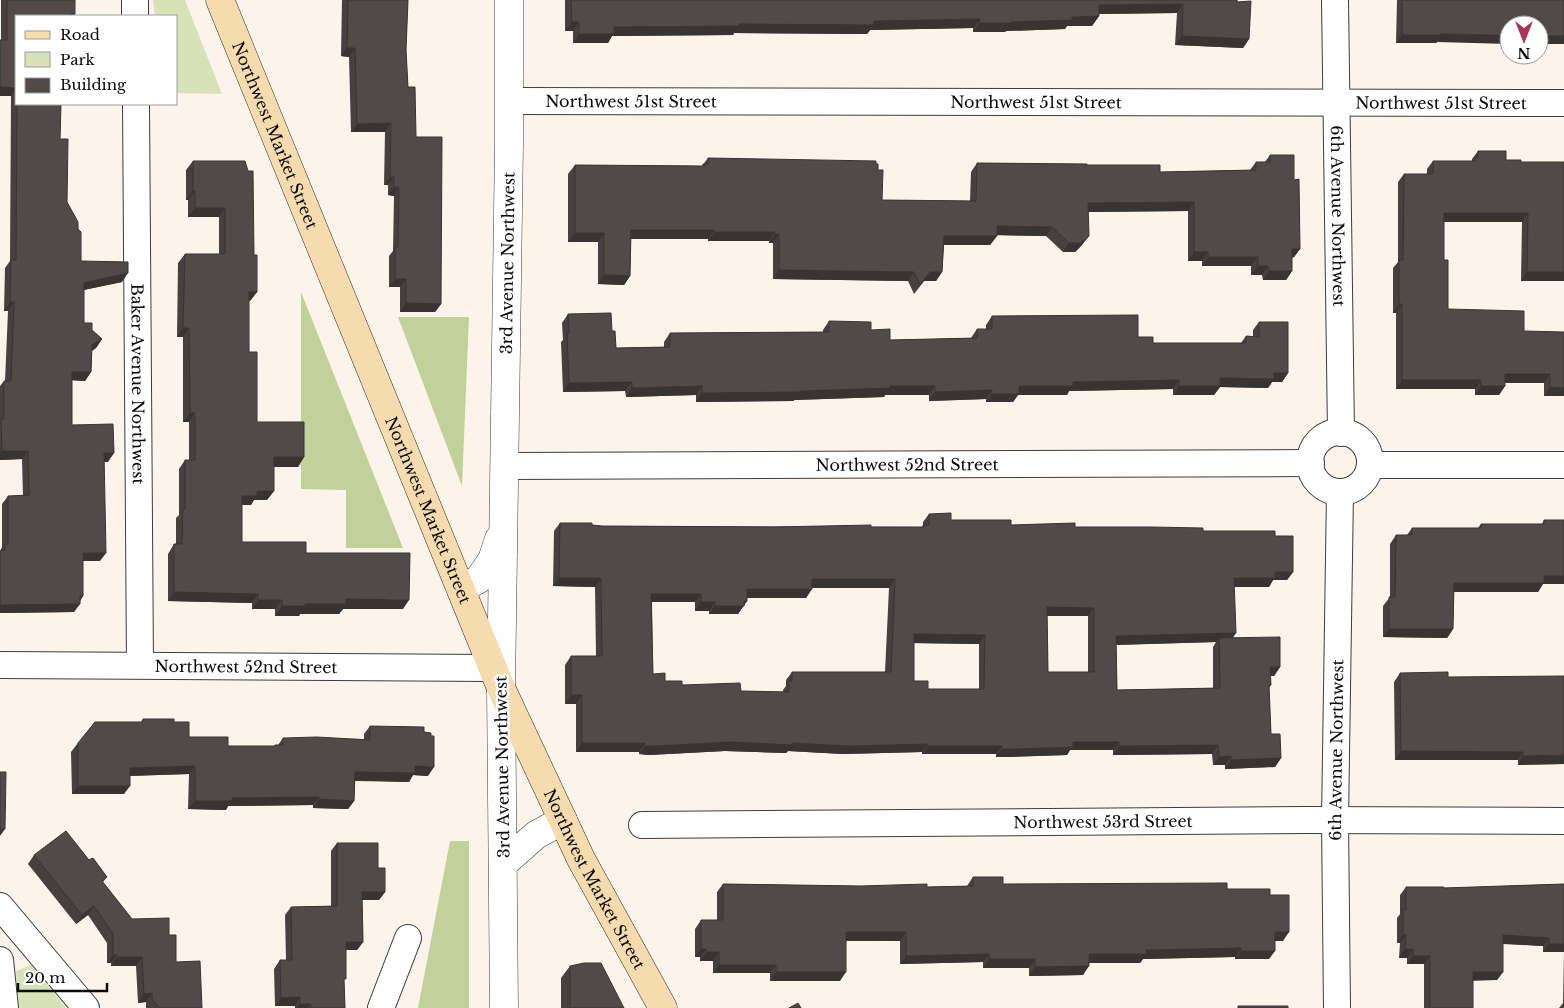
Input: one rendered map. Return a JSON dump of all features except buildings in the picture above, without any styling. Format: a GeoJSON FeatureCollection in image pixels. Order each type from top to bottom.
{"type":"FeatureCollection","features":[{"type":"Feature","properties":{"kind":"main road","name":"Northwest Market Street"},"geometry":{"type":"LineString","coordinates":[[220,0],[496,678],[589,873],[663,1008]]}},
{"type":"Feature","properties":{"kind":"street"},"geometry":{"type":"LineString","coordinates":[[135,0],[136,15]]}},
{"type":"Feature","properties":{"kind":"street","name":"3rd Avenue Northwest"},"geometry":{"type":"LineString","coordinates":[[504,1008],[496,678],[504,526],[510,100],[509,0]]}},
{"type":"Feature","properties":{"kind":"street","name":"6th Avenue Northwest"},"geometry":{"type":"LineString","coordinates":[[1335,0],[1341,433]]}},
{"type":"Feature","properties":{"kind":"street","name":"Northwest 51st Street"},"geometry":{"type":"LineString","coordinates":[[510,100],[1335,104],[1564,103]]}},
{"type":"Feature","properties":{"kind":"street","name":"Baker Avenue Northwest"},"geometry":{"type":"LineString","coordinates":[[136,105],[140,665]]}},
{"type":"Feature","properties":{"kind":"street"},"geometry":{"type":"LineString","coordinates":[[1341,433],[1356,437],[1363,443],[1368,451],[1370,465],[1366,478],[1359,486],[1340,492],[1330,490],[1314,478],[1311,463],[1314,448],[1320,440],[1328,435],[1341,433]]}},
{"type":"Feature","properties":{"kind":"street","name":"Northwest 52nd Street"},"geometry":{"type":"LineString","coordinates":[[505,466],[1311,463]]}},
{"type":"Feature","properties":{"kind":"street"},"geometry":{"type":"LineString","coordinates":[[1370,465],[1564,465]]}},
{"type":"Feature","properties":{"kind":"street","name":"6th Avenue Northwest"},"geometry":{"type":"LineString","coordinates":[[1337,1008],[1335,820],[1340,492]]}},
{"type":"Feature","properties":{"kind":"street","name":"3rd Avenue Northwest"},"geometry":{"type":"LineString","coordinates":[[461,589],[479,579],[492,560],[504,526]]}},
{"type":"Feature","properties":{"kind":"street","name":"Northwest 52nd Street"},"geometry":{"type":"LineString","coordinates":[[0,665],[140,665],[496,678]]}},
{"type":"Feature","properties":{"kind":"street"},"geometry":{"type":"LineString","coordinates":[[502,864],[536,835],[563,820]]}},
{"type":"Feature","properties":{"kind":"street","name":"Northwest 53rd Street"},"geometry":{"type":"LineString","coordinates":[[642,825],[1335,820],[1564,821]]}},
{"type":"Feature","properties":{"kind":"street"},"geometry":{"type":"LineString","coordinates":[[0,906],[86,1008]]}},
{"type":"Feature","properties":{"kind":"street"},"geometry":{"type":"LineString","coordinates":[[381,1008],[408,938]]}},
{"type":"Feature","properties":{"kind":"street"},"geometry":{"type":"LineString","coordinates":[[0,960],[5,1008]]}},
{"type":"Feature","properties":{"kind":"green space"},"geometry":{"type":"Polygon","coordinates":[[[153,0],[185,0],[222,94],[178,93],[178,15],[155,15],[153,0]]]}},
{"type":"Feature","properties":{"kind":"green space"},"geometry":{"type":"Polygon","coordinates":[[[301,292],[403,548],[346,548],[346,490],[301,489],[301,292]]]}},
{"type":"Feature","properties":{"kind":"green space"},"geometry":{"type":"Polygon","coordinates":[[[398,317],[469,317],[462,486],[398,317]]]}},
{"type":"Feature","properties":{"kind":"green space"},"geometry":{"type":"Polygon","coordinates":[[[450,841],[469,841],[469,1008],[418,1008],[450,841]]]}},
{"type":"Feature","properties":{"kind":"green space"},"geometry":{"type":"Polygon","coordinates":[[[31,965],[66,1008],[19,1008],[16,971],[31,965]]]}}]}
